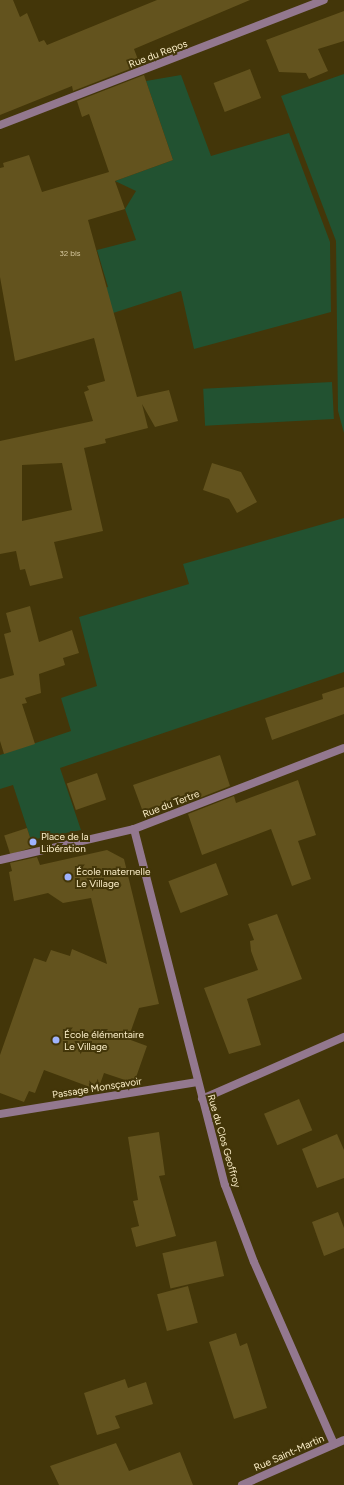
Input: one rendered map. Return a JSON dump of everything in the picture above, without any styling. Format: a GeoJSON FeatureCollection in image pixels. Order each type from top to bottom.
{"type":"FeatureCollection","features":[{"type":"Feature","properties":{"kind":"street","name":"Rue du Repos"},"geometry":{"type":"LineString","coordinates":[[0,125],[324,0]]}},
{"type":"Feature","properties":{"kind":"street","name":"Rue du Tertre"},"geometry":{"type":"LineString","coordinates":[[0,860],[134,829],[344,748]]}},
{"type":"Feature","properties":{"kind":"street","name":"Rue du Clos Geoffroy"},"geometry":{"type":"LineString","coordinates":[[134,829],[197,1082],[237,1219],[334,1444]]}},
{"type":"Feature","properties":{"kind":"street"},"geometry":{"type":"LineString","coordinates":[[202,1099],[344,1037]]}},
{"type":"Feature","properties":{"kind":"street","name":"Passage Monsçavoir"},"geometry":{"type":"LineString","coordinates":[[0,1114],[197,1082]]}},
{"type":"Feature","properties":{"kind":"street","name":"Rue Saint-Martin"},"geometry":{"type":"LineString","coordinates":[[242,1485],[344,1440]]}},
{"type":"Feature","properties":{"kind":"green space"},"geometry":{"type":"Polygon","coordinates":[[[344,74],[344,433],[338,411],[336,241],[281,96],[344,74]]]}},
{"type":"Feature","properties":{"kind":"green space"},"geometry":{"type":"Polygon","coordinates":[[[181,75],[211,156],[289,133],[330,242],[331,312],[194,349],[181,291],[76,325],[69,300],[108,287],[97,250],[136,240],[125,209],[136,191],[115,181],[173,160],[146,81],[181,75]]]}},
{"type":"Feature","properties":{"kind":"green space"},"geometry":{"type":"Polygon","coordinates":[[[332,382],[334,419],[205,426],[203,389],[332,382]]]}},
{"type":"Feature","properties":{"kind":"green space"},"geometry":{"type":"Polygon","coordinates":[[[344,518],[344,672],[60,768],[81,830],[31,840],[13,785],[0,789],[0,755],[71,731],[61,698],[97,686],[79,617],[189,584],[183,564],[344,518]]]}},
{"type":"Feature","properties":{"kind":"building"},"geometry":{"type":"Polygon","coordinates":[[[0,0],[13,0],[20,17],[27,13],[39,42],[44,40],[47,45],[157,0],[250,0],[134,49],[140,65],[73,91],[72,86],[0,115],[0,0]]]}},
{"type":"Feature","properties":{"kind":"building"},"geometry":{"type":"Polygon","coordinates":[[[344,11],[344,41],[318,49],[328,71],[309,79],[306,73],[279,72],[266,40],[344,11]]]}},
{"type":"Feature","properties":{"kind":"building"},"geometry":{"type":"Polygon","coordinates":[[[250,69],[261,98],[225,112],[214,83],[250,69]]]}},
{"type":"Feature","properties":{"kind":"building"},"geometry":{"type":"Polygon","coordinates":[[[144,75],[173,160],[115,181],[125,209],[88,220],[137,397],[169,390],[178,421],[155,427],[142,404],[148,428],[105,439],[106,443],[84,448],[103,531],[54,542],[63,578],[30,586],[25,569],[20,570],[16,551],[0,554],[0,441],[93,421],[84,392],[89,390],[87,386],[105,381],[94,338],[15,361],[0,277],[0,168],[4,167],[3,163],[29,155],[42,192],[109,172],[89,114],[82,117],[77,101],[144,75]],[[62,463],[22,465],[22,521],[72,510],[62,463]]]}},
{"type":"Feature","properties":{"kind":"building"},"geometry":{"type":"Polygon","coordinates":[[[212,463],[241,472],[257,502],[237,513],[229,499],[203,490],[212,463]]]}},
{"type":"Feature","properties":{"kind":"building"},"geometry":{"type":"Polygon","coordinates":[[[30,606],[39,642],[72,630],[79,653],[63,658],[65,665],[39,674],[41,693],[25,698],[27,703],[22,704],[35,744],[4,754],[0,741],[0,679],[14,675],[4,634],[11,632],[6,613],[30,606]]]}},
{"type":"Feature","properties":{"kind":"building"},"geometry":{"type":"Polygon","coordinates":[[[344,687],[344,714],[272,740],[265,718],[323,699],[322,694],[344,687]]]}},
{"type":"Feature","properties":{"kind":"building"},"geometry":{"type":"Polygon","coordinates":[[[220,755],[230,786],[184,804],[181,798],[143,812],[133,785],[220,755]]]}},
{"type":"Feature","properties":{"kind":"building"},"geometry":{"type":"Polygon","coordinates":[[[97,773],[106,799],[76,810],[67,783],[97,773]]]}},
{"type":"Feature","properties":{"kind":"building"},"geometry":{"type":"Polygon","coordinates":[[[298,780],[316,835],[298,841],[311,879],[292,886],[271,829],[202,855],[188,814],[234,796],[236,803],[298,780]]]}},
{"type":"Feature","properties":{"kind":"building"},"geometry":{"type":"Polygon","coordinates":[[[27,828],[33,847],[10,854],[4,835],[27,828]]]}},
{"type":"Feature","properties":{"kind":"building"},"geometry":{"type":"Polygon","coordinates":[[[107,850],[124,859],[159,1004],[139,1008],[128,1039],[147,1046],[134,1083],[104,1073],[98,1090],[44,1070],[35,1093],[29,1091],[24,1102],[0,1093],[0,1055],[34,958],[46,962],[51,950],[70,956],[72,949],[107,964],[91,898],[63,903],[48,893],[14,901],[9,872],[12,871],[10,863],[37,857],[40,865],[107,850]]]}},
{"type":"Feature","properties":{"kind":"building"},"geometry":{"type":"Polygon","coordinates":[[[216,863],[228,895],[181,913],[168,881],[216,863]]]}},
{"type":"Feature","properties":{"kind":"building"},"geometry":{"type":"Polygon","coordinates":[[[277,914],[302,979],[247,999],[261,1045],[229,1054],[204,988],[258,970],[251,951],[250,941],[254,940],[248,924],[277,914]]]}},
{"type":"Feature","properties":{"kind":"building"},"geometry":{"type":"Polygon","coordinates":[[[299,1099],[312,1130],[277,1145],[264,1114],[299,1099]]]}},
{"type":"Feature","properties":{"kind":"building"},"geometry":{"type":"Polygon","coordinates":[[[159,1132],[165,1175],[159,1176],[176,1236],[136,1247],[131,1228],[139,1226],[133,1201],[138,1200],[128,1137],[159,1132]]]}},
{"type":"Feature","properties":{"kind":"building"},"geometry":{"type":"Polygon","coordinates":[[[337,1134],[344,1150],[344,1178],[317,1188],[302,1149],[337,1134]]]}},
{"type":"Feature","properties":{"kind":"building"},"geometry":{"type":"Polygon","coordinates":[[[338,1212],[344,1228],[344,1248],[324,1256],[312,1222],[338,1212]]]}},
{"type":"Feature","properties":{"kind":"building"},"geometry":{"type":"Polygon","coordinates":[[[216,1241],[224,1276],[171,1288],[162,1253],[216,1241]]]}},
{"type":"Feature","properties":{"kind":"building"},"geometry":{"type":"Polygon","coordinates":[[[188,1286],[198,1323],[167,1331],[157,1294],[188,1286]]]}},
{"type":"Feature","properties":{"kind":"building"},"geometry":{"type":"Polygon","coordinates":[[[236,1333],[240,1346],[247,1343],[267,1408],[234,1419],[209,1342],[236,1333]]]}},
{"type":"Feature","properties":{"kind":"building"},"geometry":{"type":"Polygon","coordinates":[[[125,1379],[128,1388],[146,1382],[153,1404],[115,1416],[120,1428],[97,1435],[84,1393],[125,1379]]]}},
{"type":"Feature","properties":{"kind":"building"},"geometry":{"type":"Polygon","coordinates":[[[116,1443],[129,1471],[180,1452],[193,1485],[59,1485],[50,1466],[116,1443]]]}},
{"type":"Feature","properties":{"kind":"place","name":"Place de la Libération"},"geometry":{"type":"Point","coordinates":[33,842]}},
{"type":"Feature","properties":{"kind":"place","name":"École maternelle Le Village"},"geometry":{"type":"Point","coordinates":[68,877]}},
{"type":"Feature","properties":{"kind":"place","name":"École élémentaire Le Village"},"geometry":{"type":"Point","coordinates":[56,1040]}}]}
